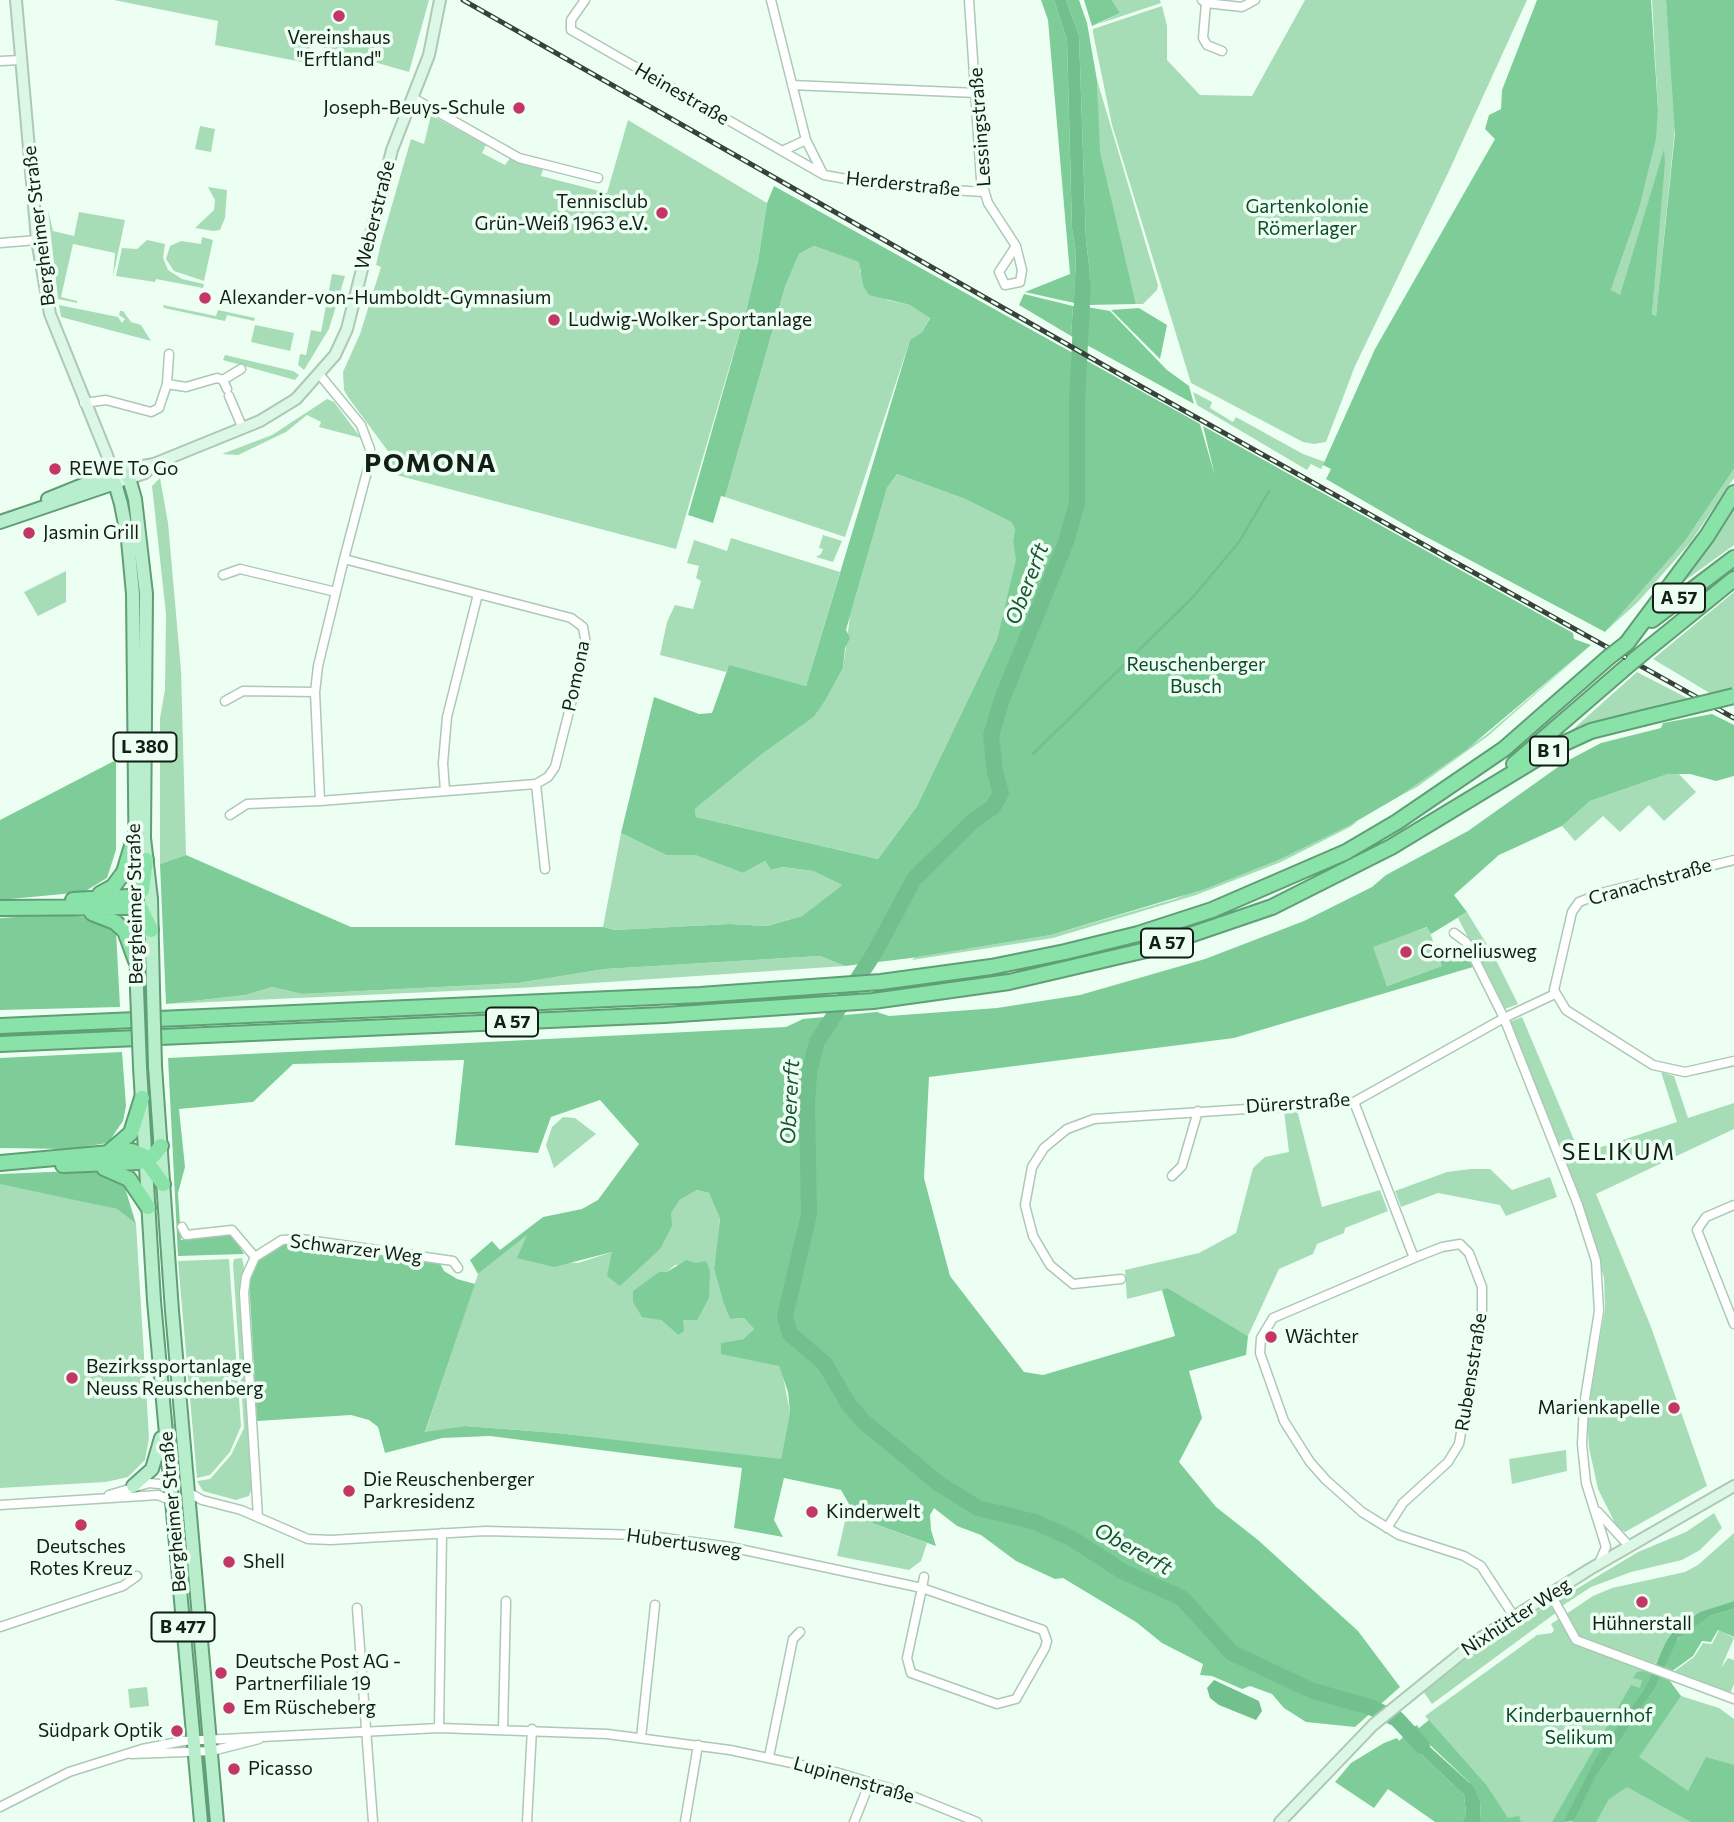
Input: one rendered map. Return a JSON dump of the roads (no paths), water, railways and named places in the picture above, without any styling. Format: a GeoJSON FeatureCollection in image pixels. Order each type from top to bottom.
{"type":"FeatureCollection","features":[{"type":"Feature","properties":{"kind":"highway"},"geometry":{"type":"LineString","coordinates":[[1627,643],[1707,536],[1734,493]]}},
{"type":"Feature","properties":{"kind":"highway","name":"A 57"},"geometry":{"type":"LineString","coordinates":[[0,1026],[700,995],[881,982],[991,967],[1138,934],[1261,891],[1397,822],[1504,749],[1659,613],[1734,558]]}},
{"type":"Feature","properties":{"kind":"highway","name":"A 57"},"geometry":{"type":"LineString","coordinates":[[0,1044],[507,1023],[873,1001],[1009,982],[1146,950],[1272,907],[1409,836],[1462,802],[1553,731],[1703,601],[1734,579]]}},
{"type":"Feature","properties":{"kind":"highway","name":"B 1"},"geometry":{"type":"LineString","coordinates":[[1462,802],[1574,738],[1734,696]]}},
{"type":"Feature","properties":{"kind":"highway"},"geometry":{"type":"LineString","coordinates":[[85,904],[117,882],[124,872],[134,839]]}},
{"type":"Feature","properties":{"kind":"highway"},"geometry":{"type":"LineString","coordinates":[[134,901],[142,890],[146,860]]}},
{"type":"Feature","properties":{"kind":"highway"},"geometry":{"type":"LineString","coordinates":[[0,908],[85,904],[120,896],[139,905],[151,930]]}},
{"type":"Feature","properties":{"kind":"highway"},"geometry":{"type":"LineString","coordinates":[[85,904],[120,925],[130,939],[136,961]]}},
{"type":"Feature","properties":{"kind":"highway"},"geometry":{"type":"LineString","coordinates":[[108,1152],[120,1145],[131,1133],[142,1098]]}},
{"type":"Feature","properties":{"kind":"highway"},"geometry":{"type":"LineString","coordinates":[[44,1161],[96,1165],[132,1164],[146,1160],[161,1146]]}},
{"type":"Feature","properties":{"kind":"highway"},"geometry":{"type":"LineString","coordinates":[[0,1163],[132,1151],[146,1160],[163,1184]]}},
{"type":"Feature","properties":{"kind":"highway"},"geometry":{"type":"LineString","coordinates":[[96,1165],[129,1179],[148,1207]]}},
{"type":"Feature","properties":{"kind":"main road","name":"Bergheimer Straße"},"geometry":{"type":"LineString","coordinates":[[16,0],[37,240],[50,314],[84,403],[119,476],[135,499],[146,594],[146,860],[155,1066],[217,1822]]}},
{"type":"Feature","properties":{"kind":"main road","name":"Weberstraße"},"geometry":{"type":"LineString","coordinates":[[119,476],[145,473],[154,464],[243,429],[287,406],[320,375],[335,355],[347,330],[387,165],[429,55],[440,0]]}},
{"type":"Feature","properties":{"kind":"main road","name":"Bergheimer Straße"},"geometry":{"type":"LineString","coordinates":[[119,476],[131,566],[134,901],[148,1207],[164,1424],[201,1822]]}},
{"type":"Feature","properties":{"kind":"main road"},"geometry":{"type":"LineString","coordinates":[[0,522],[27,512],[52,497],[119,476]]}},
{"type":"Feature","properties":{"kind":"main road"},"geometry":{"type":"LineString","coordinates":[[133,1486],[149,1474],[158,1460],[164,1424]]}},
{"type":"Feature","properties":{"kind":"main road"},"geometry":{"type":"LineString","coordinates":[[170,1485],[188,1492]]}},
{"type":"Feature","properties":{"kind":"main road","name":"Nixhütter Weg"},"geometry":{"type":"LineString","coordinates":[[1280,1822],[1373,1725],[1440,1668],[1513,1615],[1734,1486]]}},
{"type":"Feature","properties":{"kind":"street","name":"Heinestraße"},"geometry":{"type":"LineString","coordinates":[[584,0],[569,24],[571,30],[824,175]]}},
{"type":"Feature","properties":{"kind":"street"},"geometry":{"type":"LineString","coordinates":[[771,0],[806,140],[824,175]]}},
{"type":"Feature","properties":{"kind":"street","name":"Lessingstraße"},"geometry":{"type":"LineString","coordinates":[[969,0],[983,192],[1016,246],[1022,277],[1013,286],[1005,285],[999,272],[1016,246]]}},
{"type":"Feature","properties":{"kind":"street"},"geometry":{"type":"LineString","coordinates":[[1222,51],[1204,40],[1204,2],[1242,6],[1255,0]]}},
{"type":"Feature","properties":{"kind":"street"},"geometry":{"type":"LineString","coordinates":[[0,61],[21,60]]}},
{"type":"Feature","properties":{"kind":"street"},"geometry":{"type":"LineString","coordinates":[[792,85],[977,93]]}},
{"type":"Feature","properties":{"kind":"street"},"geometry":{"type":"LineString","coordinates":[[413,98],[519,158],[598,178]]}},
{"type":"Feature","properties":{"kind":"street"},"geometry":{"type":"LineString","coordinates":[[782,151],[806,140]]}},
{"type":"Feature","properties":{"kind":"street","name":"Herderstraße"},"geometry":{"type":"LineString","coordinates":[[824,175],[880,185],[983,192]]}},
{"type":"Feature","properties":{"kind":"street"},"geometry":{"type":"LineString","coordinates":[[0,243],[37,240]]}},
{"type":"Feature","properties":{"kind":"street"},"geometry":{"type":"LineString","coordinates":[[84,403],[106,400],[151,412],[159,408],[167,384],[169,355]]}},
{"type":"Feature","properties":{"kind":"street"},"geometry":{"type":"LineString","coordinates":[[167,384],[186,387],[212,378],[223,380],[241,369]]}},
{"type":"Feature","properties":{"kind":"street"},"geometry":{"type":"LineString","coordinates":[[320,375],[357,419],[367,436],[370,449],[369,464],[318,666],[315,692],[320,801]]}},
{"type":"Feature","properties":{"kind":"street"},"geometry":{"type":"LineString","coordinates":[[223,380],[243,429]]}},
{"type":"Feature","properties":{"kind":"street","name":"Pomona"},"geometry":{"type":"LineString","coordinates":[[344,559],[571,618],[585,631],[586,644],[555,767],[548,777],[536,784]]}},
{"type":"Feature","properties":{"kind":"street"},"geometry":{"type":"LineString","coordinates":[[223,575],[240,569],[336,592]]}},
{"type":"Feature","properties":{"kind":"street"},"geometry":{"type":"LineString","coordinates":[[445,791],[443,763],[447,718],[478,594]]}},
{"type":"Feature","properties":{"kind":"street"},"geometry":{"type":"LineString","coordinates":[[225,701],[243,691],[315,692]]}},
{"type":"Feature","properties":{"kind":"street"},"geometry":{"type":"LineString","coordinates":[[230,815],[247,804],[536,784],[545,869]]}},
{"type":"Feature","properties":{"kind":"street","name":"Cranachstraße"},"geometry":{"type":"LineString","coordinates":[[1555,995],[1572,912],[1579,902],[1605,892],[1734,860]]}},
{"type":"Feature","properties":{"kind":"street"},"geometry":{"type":"LineString","coordinates":[[1454,933],[1466,943],[1504,1018],[1578,1205],[1596,1261],[1599,1311],[1584,1405],[1582,1444],[1586,1483],[1606,1547],[1599,1564]]}},
{"type":"Feature","properties":{"kind":"street"},"geometry":{"type":"LineString","coordinates":[[1504,1018],[1555,995],[1566,1010],[1653,1065],[1690,1072],[1734,1061]]}},
{"type":"Feature","properties":{"kind":"street","name":"Dürerstraße"},"geometry":{"type":"LineString","coordinates":[[1121,1279],[1073,1284],[1045,1259],[1037,1246],[1026,1215],[1026,1197],[1032,1167],[1051,1140],[1085,1121],[1354,1102],[1504,1018]]}},
{"type":"Feature","properties":{"kind":"street"},"geometry":{"type":"LineString","coordinates":[[1354,1102],[1414,1258],[1273,1318],[1265,1328],[1259,1346],[1276,1402],[1304,1453],[1346,1499],[1387,1528],[1428,1547],[1474,1561],[1488,1573],[1513,1615]]}},
{"type":"Feature","properties":{"kind":"street"},"geometry":{"type":"LineString","coordinates":[[1172,1176],[1182,1166],[1198,1111]]}},
{"type":"Feature","properties":{"kind":"street"},"geometry":{"type":"LineString","coordinates":[[1734,1205],[1701,1220],[1697,1230],[1734,1324]]}},
{"type":"Feature","properties":{"kind":"street"},"geometry":{"type":"LineString","coordinates":[[182,1227],[186,1235],[232,1230],[256,1257],[248,1269],[244,1293],[258,1517]]}},
{"type":"Feature","properties":{"kind":"street","name":"Schwarzer Weg"},"geometry":{"type":"LineString","coordinates":[[256,1257],[282,1240],[301,1239],[453,1261],[458,1268]]}},
{"type":"Feature","properties":{"kind":"street","name":"Rubensstraße"},"geometry":{"type":"LineString","coordinates":[[1387,1528],[1403,1503],[1448,1462],[1459,1444],[1482,1313],[1482,1287],[1465,1247],[1454,1244],[1414,1258]]}},
{"type":"Feature","properties":{"kind":"street"},"geometry":{"type":"LineString","coordinates":[[104,1497],[133,1486],[155,1483],[170,1485]]}},
{"type":"Feature","properties":{"kind":"street","name":"Hubertusweg"},"geometry":{"type":"LineString","coordinates":[[188,1492],[201,1500],[219,1503],[258,1517],[288,1533],[319,1540],[442,1533],[564,1532],[663,1538],[730,1547],[922,1588],[1043,1630],[1047,1641],[1045,1648],[1016,1699],[997,1704],[911,1673],[907,1658],[922,1588],[924,1577]]}},
{"type":"Feature","properties":{"kind":"street"},"geometry":{"type":"LineString","coordinates":[[0,1505],[158,1495],[172,1502]]}},
{"type":"Feature","properties":{"kind":"street"},"geometry":{"type":"LineString","coordinates":[[1596,1509],[1629,1546]]}},
{"type":"Feature","properties":{"kind":"street"},"geometry":{"type":"LineString","coordinates":[[439,1728],[442,1533]]}},
{"type":"Feature","properties":{"kind":"street"},"geometry":{"type":"LineString","coordinates":[[0,1627],[123,1586],[137,1576]]}},
{"type":"Feature","properties":{"kind":"street"},"geometry":{"type":"LineString","coordinates":[[1550,1593],[1576,1640],[1734,1699]]}},
{"type":"Feature","properties":{"kind":"street"},"geometry":{"type":"LineString","coordinates":[[503,1729],[506,1601]]}},
{"type":"Feature","properties":{"kind":"street"},"geometry":{"type":"LineString","coordinates":[[641,1738],[655,1605]]}},
{"type":"Feature","properties":{"kind":"street"},"geometry":{"type":"LineString","coordinates":[[357,1608],[373,1822]]}},
{"type":"Feature","properties":{"kind":"street","name":"Lupinenstraße"},"geometry":{"type":"LineString","coordinates":[[769,1757],[793,1639],[800,1632]]}},
{"type":"Feature","properties":{"kind":"street","name":"Lupinenstraße"},"geometry":{"type":"LineString","coordinates":[[194,1746],[262,1737],[439,1728],[532,1730],[641,1738],[769,1757],[870,1782],[977,1822]]}},
{"type":"Feature","properties":{"kind":"street"},"geometry":{"type":"LineString","coordinates":[[527,1822],[532,1730]]}},
{"type":"Feature","properties":{"kind":"street","name":"Lupinenstraße"},"geometry":{"type":"LineString","coordinates":[[211,1745],[262,1737]]}},
{"type":"Feature","properties":{"kind":"street"},"geometry":{"type":"LineString","coordinates":[[0,1807],[69,1772],[131,1754],[211,1745]]}},
{"type":"Feature","properties":{"kind":"street"},"geometry":{"type":"LineString","coordinates":[[685,1822],[698,1745]]}},
{"type":"Feature","properties":{"kind":"street"},"geometry":{"type":"LineString","coordinates":[[854,1822],[870,1782]]}},
{"type":"Feature","properties":{"kind":"waterway","name":"Obererft"},"geometry":{"type":"LineString","coordinates":[[1083,284],[1077,402],[1077,503],[1066,542],[1002,699],[991,736],[995,772],[1001,793],[993,807],[973,821],[914,879],[875,952],[817,1042],[809,1073],[807,1104],[809,1214],[785,1316],[790,1334],[825,1364],[849,1405],[863,1421],[938,1483],[978,1508],[1035,1522],[1071,1538],[1122,1571],[1182,1598],[1232,1653],[1313,1691],[1370,1707],[1397,1719],[1422,1746]]}},
{"type":"Feature","properties":{"kind":"waterway"},"geometry":{"type":"LineString","coordinates":[[1033,754],[1193,597],[1239,542],[1269,491]]}},
{"type":"Feature","properties":{"kind":"railway"},"geometry":{"type":"LineString","coordinates":[[463,0],[1149,391],[1734,718]]}},
{"type":"Feature","properties":{"kind":"place","name":"Vereinshaus \"Erftland\""},"geometry":{"type":"Point","coordinates":[339,16]}},
{"type":"Feature","properties":{"kind":"place","name":"Joseph-Beuys-Schule"},"geometry":{"type":"Point","coordinates":[519,108]}},
{"type":"Feature","properties":{"kind":"place","name":"Tennisclub Grün-Weiß 1963 e.V."},"geometry":{"type":"Point","coordinates":[662,213]}},
{"type":"Feature","properties":{"kind":"place","name":"Alexander-von-Humboldt-Gymnasium"},"geometry":{"type":"Point","coordinates":[205,298]}},
{"type":"Feature","properties":{"kind":"place","name":"Ludwig-Wolker-Sportanlage"},"geometry":{"type":"Point","coordinates":[554,320]}},
{"type":"Feature","properties":{"kind":"place","name":"REWE To Go"},"geometry":{"type":"Point","coordinates":[55,469]}},
{"type":"Feature","properties":{"kind":"place","name":"Jasmin Grill"},"geometry":{"type":"Point","coordinates":[29,533]}},
{"type":"Feature","properties":{"kind":"place","name":"Corneliusweg"},"geometry":{"type":"Point","coordinates":[1406,952]}},
{"type":"Feature","properties":{"kind":"place","name":"Wächter"},"geometry":{"type":"Point","coordinates":[1271,1337]}},
{"type":"Feature","properties":{"kind":"place","name":"Bezirkssportanlage Neuss Reuschenberg"},"geometry":{"type":"Point","coordinates":[72,1378]}},
{"type":"Feature","properties":{"kind":"place","name":"Marienkapelle"},"geometry":{"type":"Point","coordinates":[1674,1408]}},
{"type":"Feature","properties":{"kind":"place","name":"Die Reuschenberger Parkresidenz"},"geometry":{"type":"Point","coordinates":[349,1491]}},
{"type":"Feature","properties":{"kind":"place","name":"Kinderwelt"},"geometry":{"type":"Point","coordinates":[812,1512]}},
{"type":"Feature","properties":{"kind":"place","name":"Deutsches Rotes Kreuz"},"geometry":{"type":"Point","coordinates":[81,1525]}},
{"type":"Feature","properties":{"kind":"place","name":"Shell"},"geometry":{"type":"Point","coordinates":[229,1562]}},
{"type":"Feature","properties":{"kind":"place","name":"Hühnerstall"},"geometry":{"type":"Point","coordinates":[1642,1602]}},
{"type":"Feature","properties":{"kind":"place","name":"Deutsche Post AG - Partnerfiliale 19"},"geometry":{"type":"Point","coordinates":[221,1673]}},
{"type":"Feature","properties":{"kind":"place","name":"Em Rüscheberg"},"geometry":{"type":"Point","coordinates":[229,1708]}},
{"type":"Feature","properties":{"kind":"place","name":"Südpark Optik"},"geometry":{"type":"Point","coordinates":[177,1731]}},
{"type":"Feature","properties":{"kind":"place","name":"Picasso"},"geometry":{"type":"Point","coordinates":[234,1769]}},
{"type":"Feature","properties":{"kind":"district","name":"POMONA"},"geometry":{"type":"Point","coordinates":[431,463]}},
{"type":"Feature","properties":{"kind":"district","name":"SELIKUM"},"geometry":{"type":"Point","coordinates":[1619,1152]}},
{"type":"Feature","properties":{"kind":"park label","name":"Gartenkolonie Römerlager"},"geometry":{"type":"Point","coordinates":[1307,218]}},
{"type":"Feature","properties":{"kind":"park label","name":"Reuschenberger Busch"},"geometry":{"type":"Point","coordinates":[1196,676]}},
{"type":"Feature","properties":{"kind":"park label","name":"Kinderbauernhof Selikum"},"geometry":{"type":"Point","coordinates":[1579,1727]}}]}
